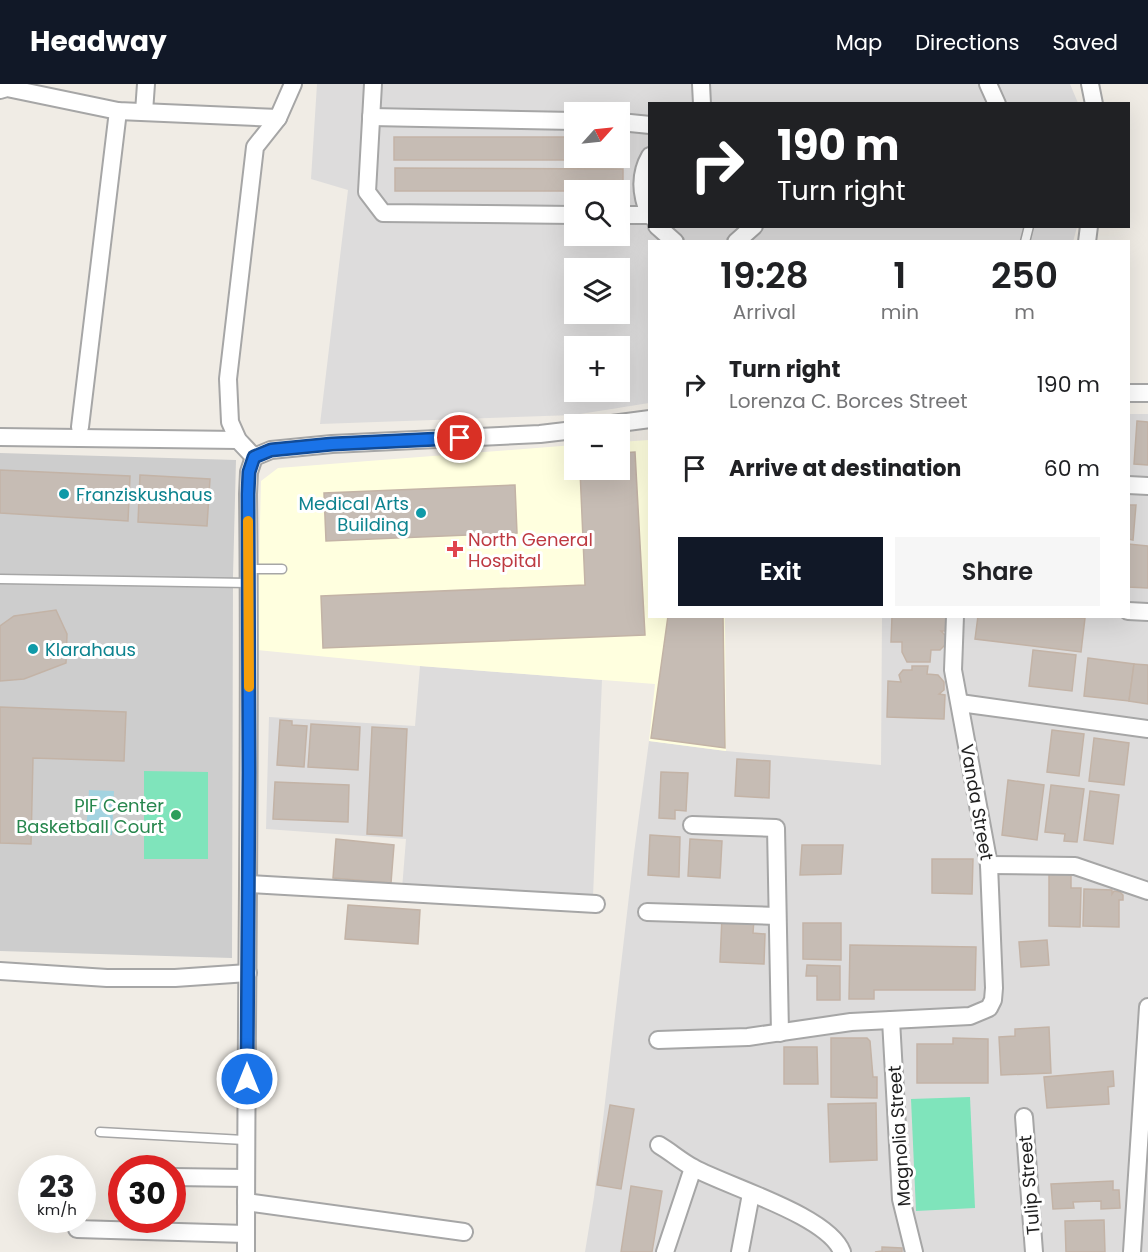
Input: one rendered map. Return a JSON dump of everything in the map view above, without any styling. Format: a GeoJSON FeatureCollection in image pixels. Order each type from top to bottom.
{"type":"FeatureCollection","features":[{"type":"Feature","properties":{"kind":"street"},"geometry":{"type":"LineString","coordinates":[[144,112],[146,84]]}},
{"type":"Feature","properties":{"kind":"street"},"geometry":{"type":"LineString","coordinates":[[254,457],[238,440],[230,422],[228,379],[255,147],[278,118],[292,84]]}},
{"type":"Feature","properties":{"kind":"street"},"geometry":{"type":"LineString","coordinates":[[373,84],[367,192],[383,213],[564,215]]}},
{"type":"Feature","properties":{"kind":"street"},"geometry":{"type":"LineString","coordinates":[[701,84],[702,102]]}},
{"type":"Feature","properties":{"kind":"street"},"geometry":{"type":"LineString","coordinates":[[988,84],[996,102]]}},
{"type":"Feature","properties":{"kind":"street"},"geometry":{"type":"LineString","coordinates":[[1090,84],[1094,102]]}},
{"type":"Feature","properties":{"kind":"street"},"geometry":{"type":"LineString","coordinates":[[5,87],[118,111],[278,118]]}},
{"type":"Feature","properties":{"kind":"street"},"geometry":{"type":"LineString","coordinates":[[80,427],[118,111]]}},
{"type":"Feature","properties":{"kind":"street"},"geometry":{"type":"LineString","coordinates":[[371,117],[564,121]]}},
{"type":"Feature","properties":{"kind":"street"},"geometry":{"type":"LineString","coordinates":[[630,123],[648,125]]}},
{"type":"Feature","properties":{"kind":"street"},"geometry":{"type":"LineString","coordinates":[[648,161],[643,174],[642,188],[648,213]]}},
{"type":"Feature","properties":{"kind":"street"},"geometry":{"type":"LineString","coordinates":[[630,215],[648,216]]}},
{"type":"Feature","properties":{"kind":"street"},"geometry":{"type":"LineString","coordinates":[[659,228],[673,240]]}},
{"type":"Feature","properties":{"kind":"street"},"geometry":{"type":"LineString","coordinates":[[738,240],[752,228]]}},
{"type":"Feature","properties":{"kind":"street"},"geometry":{"type":"LineString","coordinates":[[1130,393],[1148,393]]}},
{"type":"Feature","properties":{"kind":"street"},"geometry":{"type":"LineString","coordinates":[[630,422],[648,419]]}},
{"type":"Feature","properties":{"kind":"street"},"geometry":{"type":"LineString","coordinates":[[246,1252],[244,1140],[248,973],[249,472],[254,457],[271,450],[332,444],[564,431]]}},
{"type":"Feature","properties":{"kind":"street"},"geometry":{"type":"LineString","coordinates":[[0,437],[238,440]]}},
{"type":"Feature","properties":{"kind":"street"},"geometry":{"type":"LineString","coordinates":[[1130,485],[1148,486]]}},
{"type":"Feature","properties":{"kind":"street"},"geometry":{"type":"LineString","coordinates":[[1130,611],[1148,612]]}},
{"type":"Feature","properties":{"kind":"street","name":"Vanda Street"},"geometry":{"type":"LineString","coordinates":[[891,1020],[970,1016],[989,1008],[993,1000],[989,865],[953,670],[955,618]]}},
{"type":"Feature","properties":{"kind":"street"},"geometry":{"type":"LineString","coordinates":[[960,703],[1148,729]]}},
{"type":"Feature","properties":{"kind":"street"},"geometry":{"type":"LineString","coordinates":[[692,825],[776,828],[780,1033]]}},
{"type":"Feature","properties":{"kind":"street"},"geometry":{"type":"LineString","coordinates":[[989,865],[1075,866],[1148,891]]}},
{"type":"Feature","properties":{"kind":"street"},"geometry":{"type":"LineString","coordinates":[[248,884],[596,904]]}},
{"type":"Feature","properties":{"kind":"street"},"geometry":{"type":"LineString","coordinates":[[647,912],[777,916]]}},
{"type":"Feature","properties":{"kind":"street"},"geometry":{"type":"LineString","coordinates":[[0,971],[107,978],[175,978],[248,973]]}},
{"type":"Feature","properties":{"kind":"street"},"geometry":{"type":"LineString","coordinates":[[1132,1252],[1148,1006]]}},
{"type":"Feature","properties":{"kind":"street"},"geometry":{"type":"LineString","coordinates":[[658,1040],[748,1037],[851,1022],[891,1020]]}},
{"type":"Feature","properties":{"kind":"street","name":"Magnolia Street"},"geometry":{"type":"LineString","coordinates":[[891,1020],[901,1199],[914,1252]]}},
{"type":"Feature","properties":{"kind":"street","name":"Tulip Street"},"geometry":{"type":"LineString","coordinates":[[1023,1117],[1034,1252]]}},
{"type":"Feature","properties":{"kind":"street"},"geometry":{"type":"LineString","coordinates":[[659,1144],[693,1168],[810,1220],[834,1238],[842,1252]]}},
{"type":"Feature","properties":{"kind":"street"},"geometry":{"type":"LineString","coordinates":[[665,1252],[693,1168]]}},
{"type":"Feature","properties":{"kind":"street"},"geometry":{"type":"LineString","coordinates":[[186,1177],[246,1178]]}},
{"type":"Feature","properties":{"kind":"street"},"geometry":{"type":"LineString","coordinates":[[740,1252],[751,1194]]}},
{"type":"Feature","properties":{"kind":"street"},"geometry":{"type":"LineString","coordinates":[[246,1202],[464,1232]]}},
{"type":"Feature","properties":{"kind":"street"},"geometry":{"type":"LineString","coordinates":[[96,1230],[246,1234]]}},
{"type":"Feature","properties":{"kind":"lane"},"geometry":{"type":"LineString","coordinates":[[0,579],[248,576],[282,569]]}},
{"type":"Feature","properties":{"kind":"lane"},"geometry":{"type":"LineString","coordinates":[[100,1132],[244,1140]]}},
{"type":"Feature","properties":{"kind":"shaded area"},"geometry":{"type":"Polygon","coordinates":[[[317,84],[1070,84],[1078,102],[648,102],[648,228],[1077,228],[1074,240],[648,240],[648,403],[564,415],[320,424],[348,190],[311,179],[317,84]]]}},
{"type":"Feature","properties":{"kind":"shaded area"},"geometry":{"type":"Polygon","coordinates":[[[1130,414],[1148,414],[1148,1252],[585,1252],[594,1197],[649,741],[726,751],[881,765],[882,618],[1130,618],[1130,414]]]}},
{"type":"Feature","properties":{"kind":"shaded area","name":"North General Hospital"},"geometry":{"type":"Polygon","coordinates":[[[648,440],[648,618],[725,618],[726,751],[649,741],[655,684],[420,666],[257,650],[261,481],[278,468],[564,446],[564,480],[630,480],[630,441],[648,440]]]}},
{"type":"Feature","properties":{"kind":"shaded area"},"geometry":{"type":"Polygon","coordinates":[[[0,453],[236,460],[233,576],[232,958],[0,951],[0,453]]]}},
{"type":"Feature","properties":{"kind":"shaded area"},"geometry":{"type":"Polygon","coordinates":[[[420,666],[602,680],[593,897],[402,889],[406,839],[266,829],[269,717],[415,726],[420,666]]]}},
{"type":"Feature","properties":{"kind":"green space","name":"PIF Center Basketball Court"},"geometry":{"type":"Polygon","coordinates":[[[144,771],[208,772],[208,859],[144,859],[144,771]]]}},
{"type":"Feature","properties":{"kind":"green space"},"geometry":{"type":"Polygon","coordinates":[[[970,1097],[975,1208],[916,1211],[911,1099],[970,1097]]]}},
{"type":"Feature","properties":{"kind":"water"},"geometry":{"type":"Polygon","coordinates":[[[89,790],[114,791],[112,835],[86,834],[89,790]]]}},
{"type":"Feature","properties":{"kind":"building"},"geometry":{"type":"Polygon","coordinates":[[[394,137],[564,137],[564,160],[394,160],[394,137]]]}},
{"type":"Feature","properties":{"kind":"building"},"geometry":{"type":"Polygon","coordinates":[[[395,168],[623,169],[623,180],[564,180],[564,191],[395,191],[395,168]]]}},
{"type":"Feature","properties":{"kind":"building"},"geometry":{"type":"Polygon","coordinates":[[[1137,421],[1148,422],[1148,465],[1134,464],[1137,421]]]}},
{"type":"Feature","properties":{"kind":"building"},"geometry":{"type":"Polygon","coordinates":[[[630,452],[635,452],[645,635],[323,648],[321,596],[585,585],[580,480],[630,480],[630,452]]]}},
{"type":"Feature","properties":{"kind":"building","name":"Franziskushaus"},"geometry":{"type":"Polygon","coordinates":[[[0,470],[130,476],[128,521],[0,513],[0,470]]]}},
{"type":"Feature","properties":{"kind":"building"},"geometry":{"type":"Polygon","coordinates":[[[140,475],[210,479],[207,526],[138,522],[140,475]]]}},
{"type":"Feature","properties":{"kind":"building","name":"Medical Arts Building"},"geometry":{"type":"Polygon","coordinates":[[[515,485],[517,533],[326,541],[324,493],[515,485]]]}},
{"type":"Feature","properties":{"kind":"building"},"geometry":{"type":"Polygon","coordinates":[[[1130,505],[1136,505],[1133,540],[1130,539],[1130,505]]]}},
{"type":"Feature","properties":{"kind":"building"},"geometry":{"type":"Polygon","coordinates":[[[1130,544],[1148,546],[1148,588],[1130,587],[1130,544]]]}},
{"type":"Feature","properties":{"kind":"building","name":"Klarahaus"},"geometry":{"type":"Polygon","coordinates":[[[56,610],[67,634],[66,663],[24,679],[0,681],[0,626],[14,616],[56,610]]]}},
{"type":"Feature","properties":{"kind":"building"},"geometry":{"type":"Polygon","coordinates":[[[668,618],[723,618],[725,748],[651,738],[668,618]]]}},
{"type":"Feature","properties":{"kind":"building"},"geometry":{"type":"Polygon","coordinates":[[[892,618],[947,618],[946,631],[941,631],[946,636],[945,645],[940,650],[931,650],[930,662],[907,662],[902,652],[902,642],[891,642],[892,618]]]}},
{"type":"Feature","properties":{"kind":"building"},"geometry":{"type":"Polygon","coordinates":[[[978,618],[1085,618],[1081,652],[975,639],[978,618]]]}},
{"type":"Feature","properties":{"kind":"building"},"geometry":{"type":"Polygon","coordinates":[[[1033,650],[1076,655],[1072,691],[1029,686],[1033,650]]]}},
{"type":"Feature","properties":{"kind":"building"},"geometry":{"type":"Polygon","coordinates":[[[1088,658],[1134,664],[1129,701],[1084,696],[1088,658]]]}},
{"type":"Feature","properties":{"kind":"building"},"geometry":{"type":"Polygon","coordinates":[[[1134,664],[1148,665],[1148,704],[1129,701],[1134,664]]]}},
{"type":"Feature","properties":{"kind":"building"},"geometry":{"type":"Polygon","coordinates":[[[912,666],[928,666],[927,674],[938,675],[944,682],[944,690],[939,694],[945,695],[944,719],[887,717],[888,681],[901,682],[899,675],[903,670],[912,670],[912,666]]]}},
{"type":"Feature","properties":{"kind":"building"},"geometry":{"type":"Polygon","coordinates":[[[0,707],[126,712],[124,761],[33,758],[31,844],[0,843],[0,707]]]}},
{"type":"Feature","properties":{"kind":"building"},"geometry":{"type":"Polygon","coordinates":[[[280,720],[292,721],[292,725],[307,726],[304,767],[277,765],[280,720]]]}},
{"type":"Feature","properties":{"kind":"building"},"geometry":{"type":"Polygon","coordinates":[[[311,724],[360,727],[358,770],[308,767],[311,724]]]}},
{"type":"Feature","properties":{"kind":"building"},"geometry":{"type":"Polygon","coordinates":[[[372,727],[407,729],[402,836],[367,834],[372,727]]]}},
{"type":"Feature","properties":{"kind":"building"},"geometry":{"type":"Polygon","coordinates":[[[1052,730],[1084,734],[1079,776],[1047,772],[1052,730]]]}},
{"type":"Feature","properties":{"kind":"building"},"geometry":{"type":"Polygon","coordinates":[[[1094,738],[1129,743],[1124,785],[1089,781],[1094,738]]]}},
{"type":"Feature","properties":{"kind":"building"},"geometry":{"type":"Polygon","coordinates":[[[737,759],[770,761],[769,798],[735,796],[737,759]]]}},
{"type":"Feature","properties":{"kind":"building"},"geometry":{"type":"Polygon","coordinates":[[[661,772],[688,773],[686,811],[675,810],[675,819],[659,818],[661,772]]]}},
{"type":"Feature","properties":{"kind":"building"},"geometry":{"type":"Polygon","coordinates":[[[1008,780],[1044,785],[1037,840],[1002,835],[1008,780]]]}},
{"type":"Feature","properties":{"kind":"building"},"geometry":{"type":"Polygon","coordinates":[[[275,782],[349,785],[348,822],[273,819],[275,782]]]}},
{"type":"Feature","properties":{"kind":"building"},"geometry":{"type":"Polygon","coordinates":[[[1051,785],[1084,789],[1077,842],[1064,841],[1065,834],[1045,832],[1051,785]]]}},
{"type":"Feature","properties":{"kind":"building"},"geometry":{"type":"Polygon","coordinates":[[[1090,791],[1119,795],[1113,844],[1084,840],[1090,791]]]}},
{"type":"Feature","properties":{"kind":"building"},"geometry":{"type":"Polygon","coordinates":[[[650,835],[680,837],[679,877],[648,875],[650,835]]]}},
{"type":"Feature","properties":{"kind":"building"},"geometry":{"type":"Polygon","coordinates":[[[336,839],[394,845],[391,883],[333,878],[336,839]]]}},
{"type":"Feature","properties":{"kind":"building"},"geometry":{"type":"Polygon","coordinates":[[[690,839],[722,841],[720,878],[688,876],[690,839]]]}},
{"type":"Feature","properties":{"kind":"building"},"geometry":{"type":"Polygon","coordinates":[[[802,845],[843,845],[841,874],[800,875],[802,845]]]}},
{"type":"Feature","properties":{"kind":"building"},"geometry":{"type":"Polygon","coordinates":[[[932,859],[973,859],[972,894],[932,893],[932,859]]]}},
{"type":"Feature","properties":{"kind":"building"},"geometry":{"type":"Polygon","coordinates":[[[1049,874],[1071,874],[1071,888],[1081,888],[1080,927],[1049,926],[1049,874]]]}},
{"type":"Feature","properties":{"kind":"building"},"geometry":{"type":"Polygon","coordinates":[[[1084,889],[1112,890],[1112,894],[1114,891],[1123,895],[1123,900],[1119,900],[1119,927],[1083,926],[1084,889]]]}},
{"type":"Feature","properties":{"kind":"building"},"geometry":{"type":"Polygon","coordinates":[[[348,905],[420,910],[418,944],[345,939],[348,905]]]}},
{"type":"Feature","properties":{"kind":"building"},"geometry":{"type":"Polygon","coordinates":[[[722,917],[754,919],[753,933],[765,934],[764,964],[720,962],[722,917]]]}},
{"type":"Feature","properties":{"kind":"building"},"geometry":{"type":"Polygon","coordinates":[[[803,923],[841,923],[841,960],[803,959],[803,923]]]}},
{"type":"Feature","properties":{"kind":"building"},"geometry":{"type":"Polygon","coordinates":[[[1047,940],[1049,965],[1021,967],[1019,942],[1047,940]]]}},
{"type":"Feature","properties":{"kind":"building"},"geometry":{"type":"Polygon","coordinates":[[[850,945],[976,947],[975,990],[874,990],[874,999],[849,999],[850,945]]]}},
{"type":"Feature","properties":{"kind":"building"},"geometry":{"type":"Polygon","coordinates":[[[807,965],[840,966],[840,1000],[817,1000],[817,976],[806,976],[807,965]]]}},
{"type":"Feature","properties":{"kind":"building"},"geometry":{"type":"Polygon","coordinates":[[[1049,1027],[1051,1073],[1001,1075],[999,1037],[1015,1036],[1015,1029],[1049,1027]]]}},
{"type":"Feature","properties":{"kind":"building"},"geometry":{"type":"Polygon","coordinates":[[[831,1038],[867,1038],[870,1041],[873,1077],[877,1077],[877,1098],[831,1097],[831,1038]]]}},
{"type":"Feature","properties":{"kind":"building"},"geometry":{"type":"Polygon","coordinates":[[[953,1038],[988,1039],[988,1083],[917,1083],[917,1044],[953,1044],[953,1038]]]}},
{"type":"Feature","properties":{"kind":"building"},"geometry":{"type":"Polygon","coordinates":[[[784,1047],[817,1047],[818,1084],[784,1084],[784,1047]]]}},
{"type":"Feature","properties":{"kind":"building"},"geometry":{"type":"Polygon","coordinates":[[[1113,1071],[1114,1086],[1108,1087],[1109,1104],[1047,1108],[1044,1077],[1113,1071]]]}},
{"type":"Feature","properties":{"kind":"building"},"geometry":{"type":"Polygon","coordinates":[[[876,1103],[877,1160],[830,1162],[828,1104],[876,1103]]]}},
{"type":"Feature","properties":{"kind":"building"},"geometry":{"type":"Polygon","coordinates":[[[610,1105],[634,1109],[621,1189],[597,1185],[610,1105]]]}},
{"type":"Feature","properties":{"kind":"building"},"geometry":{"type":"Polygon","coordinates":[[[1113,1181],[1113,1190],[1119,1190],[1120,1208],[1101,1209],[1101,1201],[1073,1202],[1074,1208],[1053,1209],[1051,1184],[1113,1181]]]}},
{"type":"Feature","properties":{"kind":"building"},"geometry":{"type":"Polygon","coordinates":[[[631,1186],[662,1191],[652,1252],[621,1252],[631,1186]]]}},
{"type":"Feature","properties":{"kind":"building"},"geometry":{"type":"Polygon","coordinates":[[[1104,1220],[1105,1252],[1066,1252],[1065,1221],[1104,1220]]]}},
{"type":"Feature","properties":{"kind":"building"},"geometry":{"type":"Polygon","coordinates":[[[882,1247],[902,1248],[902,1252],[875,1252],[882,1251],[882,1247]]]}},
{"type":"Feature","properties":{"kind":"slow traffic"},"geometry":{"type":"LineString","coordinates":[[248,521],[249,687]]}},
{"type":"Feature","properties":{"kind":"place","name":"Franziskushaus"},"geometry":{"type":"Point","coordinates":[64,494]}},
{"type":"Feature","properties":{"kind":"place","name":"Medical Arts Building"},"geometry":{"type":"Point","coordinates":[421,513]}},
{"type":"Feature","properties":{"kind":"place","name":"North General Hospital"},"geometry":{"type":"Point","coordinates":[455,549]}},
{"type":"Feature","properties":{"kind":"place","name":"Klarahaus"},"geometry":{"type":"Point","coordinates":[33,649]}},
{"type":"Feature","properties":{"kind":"place","name":"PIF Center Basketball Court"},"geometry":{"type":"Point","coordinates":[176,815]}},
{"type":"Feature","properties":{"kind":"route"},"geometry":{"type":"LineString","coordinates":[[247,1079],[249,472],[254,457],[271,450],[332,444],[460,438]]}}]}
